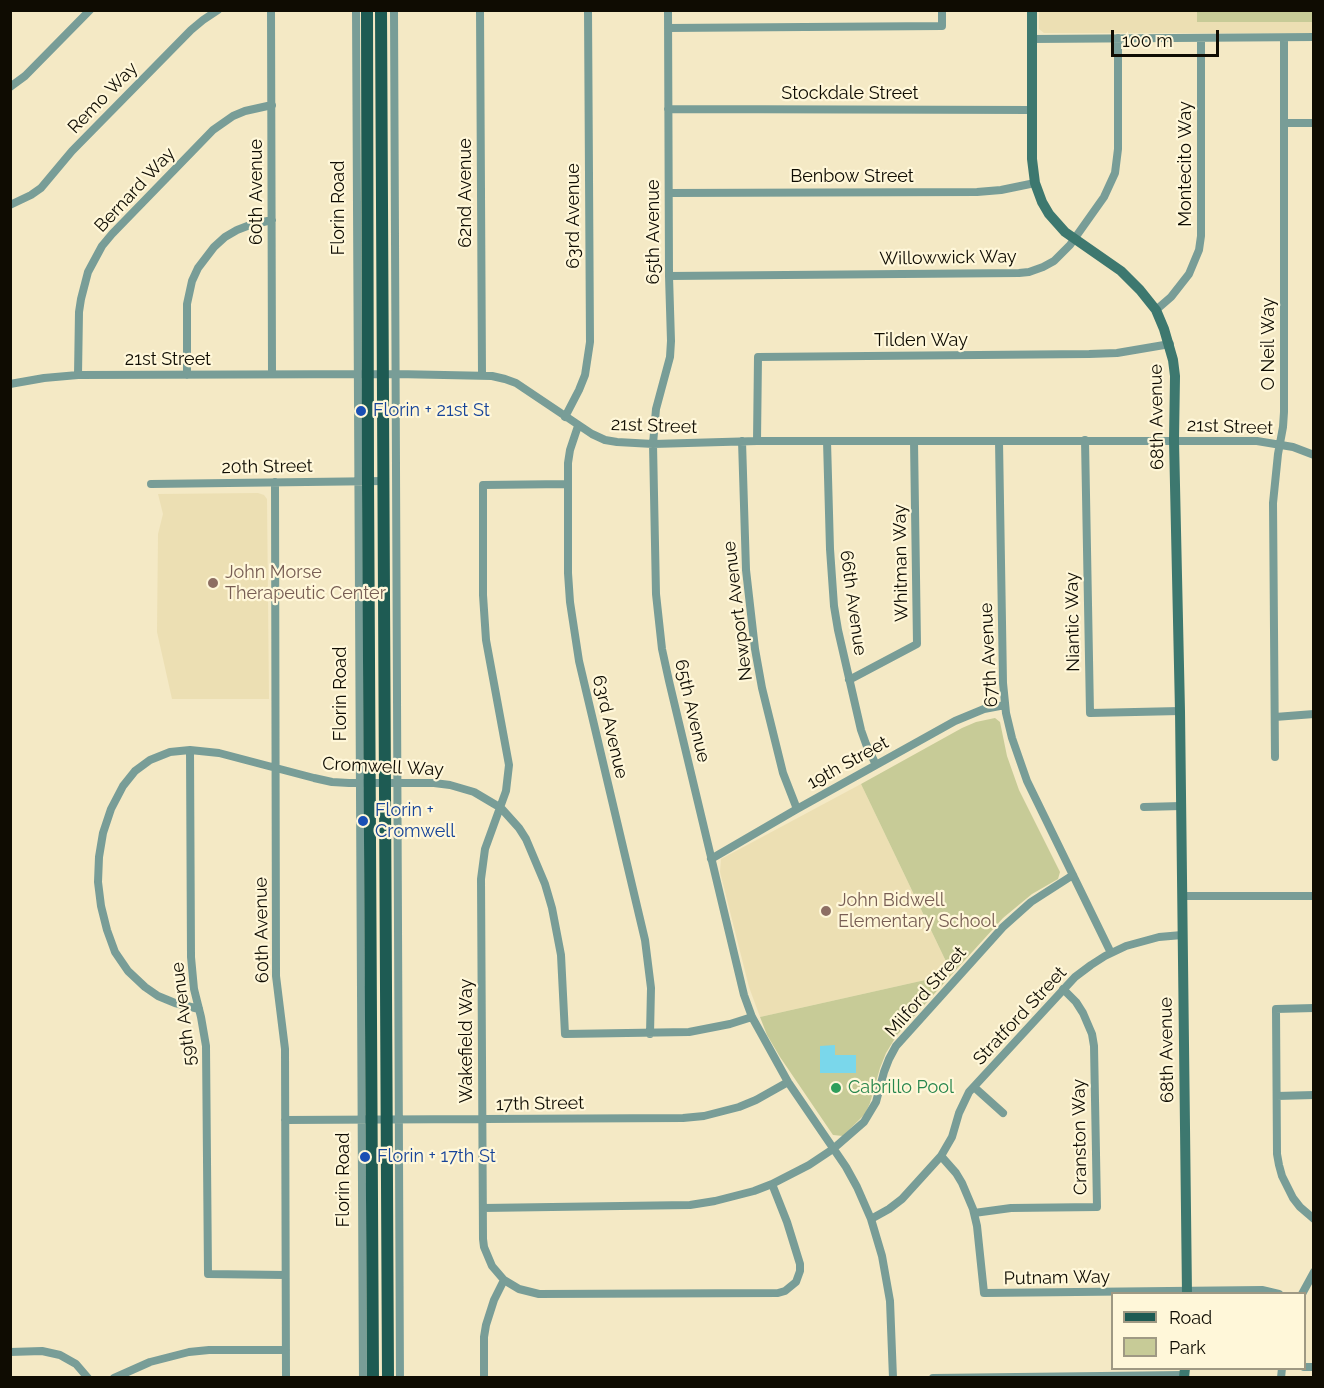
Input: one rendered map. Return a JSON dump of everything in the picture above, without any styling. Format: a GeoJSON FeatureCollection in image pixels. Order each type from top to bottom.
{"type":"FeatureCollection","features":[{"type":"Feature","properties":{"kind":"main road","name":"Florin Road"},"geometry":{"type":"LineString","coordinates":[[367,10],[363,374],[366,1120],[374,1377]]}},
{"type":"Feature","properties":{"kind":"main road"},"geometry":{"type":"LineString","coordinates":[[381,10],[384,481],[392,783],[393,1120],[388,1377]]}},
{"type":"Feature","properties":{"kind":"street"},"geometry":{"type":"LineString","coordinates":[[10,87],[26,76],[90,10]]}},
{"type":"Feature","properties":{"kind":"street","name":"Remo Way"},"geometry":{"type":"LineString","coordinates":[[10,205],[41,188],[72,151],[191,30],[218,10]]}},
{"type":"Feature","properties":{"kind":"street","name":"60th Avenue"},"geometry":{"type":"LineString","coordinates":[[271,10],[272,374]]}},
{"type":"Feature","properties":{"kind":"street","name":"Florin Road"},"geometry":{"type":"LineString","coordinates":[[356,10],[363,374]]}},
{"type":"Feature","properties":{"kind":"street"},"geometry":{"type":"LineString","coordinates":[[392,783],[396,374],[394,10]]}},
{"type":"Feature","properties":{"kind":"street","name":"62nd Avenue"},"geometry":{"type":"LineString","coordinates":[[480,10],[482,375]]}},
{"type":"Feature","properties":{"kind":"street","name":"63rd Avenue"},"geometry":{"type":"LineString","coordinates":[[566,417],[585,375],[590,342],[588,10]]}},
{"type":"Feature","properties":{"kind":"street","name":"65th Avenue"},"geometry":{"type":"LineString","coordinates":[[668,10],[671,341],[670,357],[656,409],[653,444],[658,621],[669,681],[744,995],[752,1017],[788,1082],[857,1187],[871,1220],[882,1256],[890,1300],[893,1377]]}},
{"type":"Feature","properties":{"kind":"street"},"geometry":{"type":"LineString","coordinates":[[668,28],[942,26],[942,10]]}},
{"type":"Feature","properties":{"kind":"street","name":"68th Avenue"},"geometry":{"type":"LineString","coordinates":[[1032,10],[1032,159],[1035,183],[1042,202],[1058,225],[1075,240],[1114,266],[1146,296],[1170,344],[1175,376],[1174,440],[1187,1292]]}},
{"type":"Feature","properties":{"kind":"street","name":"Willowwick Way"},"geometry":{"type":"LineString","coordinates":[[669,276],[1019,273],[1043,267],[1064,253],[1075,240],[1104,197],[1115,173],[1118,149],[1118,38]]}},
{"type":"Feature","properties":{"kind":"street","name":"Montecito Way"},"geometry":{"type":"LineString","coordinates":[[1155,310],[1171,297],[1189,274],[1201,236],[1201,38]]}},
{"type":"Feature","properties":{"kind":"street","name":"O Neil Way"},"geometry":{"type":"LineString","coordinates":[[1275,758],[1273,502],[1284,412],[1284,38]]}},
{"type":"Feature","properties":{"kind":"street"},"geometry":{"type":"LineString","coordinates":[[1032,39],[1314,38]]}},
{"type":"Feature","properties":{"kind":"street","name":"Bernard Way"},"geometry":{"type":"LineString","coordinates":[[78,375],[81,299],[88,272],[102,246],[213,130],[239,113],[272,105]]}},
{"type":"Feature","properties":{"kind":"street","name":"Stockdale Street"},"geometry":{"type":"LineString","coordinates":[[668,109],[1031,110]]}},
{"type":"Feature","properties":{"kind":"street"},"geometry":{"type":"LineString","coordinates":[[1284,123],[1314,123]]}},
{"type":"Feature","properties":{"kind":"street","name":"Benbow Street"},"geometry":{"type":"LineString","coordinates":[[669,193],[977,192],[1035,183]]}},
{"type":"Feature","properties":{"kind":"street"},"geometry":{"type":"LineString","coordinates":[[187,375],[188,304],[192,281],[198,268],[210,251],[225,237],[250,225],[272,220]]}},
{"type":"Feature","properties":{"kind":"street","name":"Tilden Way"},"geometry":{"type":"LineString","coordinates":[[757,441],[758,357],[1089,354],[1117,353],[1170,344]]}},
{"type":"Feature","properties":{"kind":"street","name":"21st Street"},"geometry":{"type":"LineString","coordinates":[[10,384],[78,375],[482,375],[516,383],[579,426],[605,440],[653,444],[742,441],[1257,441],[1280,444],[1314,455]]}},
{"type":"Feature","properties":{"kind":"street","name":"63rd Avenue"},"geometry":{"type":"LineString","coordinates":[[579,426],[570,450],[568,464],[568,573],[574,632],[645,940],[651,988],[650,1034]]}},
{"type":"Feature","properties":{"kind":"street","name":"Niantic Way"},"geometry":{"type":"LineString","coordinates":[[1085,440],[1090,712],[1179,711]]}},
{"type":"Feature","properties":{"kind":"street","name":"Newport Avenue"},"geometry":{"type":"LineString","coordinates":[[742,441],[746,570],[751,622],[762,688],[783,773],[797,809]]}},
{"type":"Feature","properties":{"kind":"street","name":"66th Avenue"},"geometry":{"type":"LineString","coordinates":[[827,441],[831,573],[835,614],[861,730],[876,765]]}},
{"type":"Feature","properties":{"kind":"street","name":"Whitman Way"},"geometry":{"type":"LineString","coordinates":[[849,680],[917,644],[914,441]]}},
{"type":"Feature","properties":{"kind":"street","name":"67th Avenue"},"geometry":{"type":"LineString","coordinates":[[999,441],[1002,668],[1005,705],[1012,738],[1027,781],[1111,953]]}},
{"type":"Feature","properties":{"kind":"street","name":"20th Street"},"geometry":{"type":"LineString","coordinates":[[151,484],[384,481]]}},
{"type":"Feature","properties":{"kind":"street","name":"60th Avenue"},"geometry":{"type":"LineString","coordinates":[[274,482],[276,976],[285,1049],[286,1377]]}},
{"type":"Feature","properties":{"kind":"street","name":"Wakefield Way"},"geometry":{"type":"LineString","coordinates":[[504,1280],[492,1266],[484,1247],[481,879],[485,849],[501,808],[509,779],[509,765],[489,659],[485,623],[483,486],[568,484]]}},
{"type":"Feature","properties":{"kind":"street","name":"19th Street"},"geometry":{"type":"LineString","coordinates":[[711,859],[955,721],[1005,705]]}},
{"type":"Feature","properties":{"kind":"street"},"geometry":{"type":"LineString","coordinates":[[1275,717],[1314,714]]}},
{"type":"Feature","properties":{"kind":"street","name":"Cromwell Way"},"geometry":{"type":"LineString","coordinates":[[199,1009],[165,999],[145,987],[128,971],[115,952],[107,930],[98,882],[103,833],[111,809],[123,786],[135,771],[150,760],[170,752],[190,750],[219,753],[323,780],[450,785],[474,792],[501,808],[526,839],[545,884],[552,908],[561,955],[565,1034],[689,1032],[752,1017]]}},
{"type":"Feature","properties":{"kind":"street","name":"59th Avenue"},"geometry":{"type":"LineString","coordinates":[[190,750],[191,957],[194,989],[206,1046],[208,1274],[285,1275]]}},
{"type":"Feature","properties":{"kind":"street"},"geometry":{"type":"LineString","coordinates":[[1144,807],[1181,806]]}},
{"type":"Feature","properties":{"kind":"street","name":"Milford Street"},"geometry":{"type":"LineString","coordinates":[[483,1208],[690,1205],[735,1197],[772,1184],[809,1165],[854,1132],[870,1113],[878,1096],[889,1059],[904,1036],[1003,927],[1031,902],[1073,875]]}},
{"type":"Feature","properties":{"kind":"street"},"geometry":{"type":"LineString","coordinates":[[1182,897],[1314,896]]}},
{"type":"Feature","properties":{"kind":"street","name":"Stratford Street"},"geometry":{"type":"LineString","coordinates":[[871,1220],[902,1199],[941,1155],[952,1137],[963,1102],[974,1087],[1063,990],[1090,965],[1111,953],[1143,941],[1182,935]]}},
{"type":"Feature","properties":{"kind":"street","name":"Cranston Way"},"geometry":{"type":"LineString","coordinates":[[974,1213],[1011,1208],[1096,1207],[1094,1046],[1092,1034],[1083,1013],[1076,1002],[1063,990]]}},
{"type":"Feature","properties":{"kind":"street"},"geometry":{"type":"LineString","coordinates":[[1314,1008],[1276,1009],[1277,1154],[1282,1176],[1293,1198],[1314,1219]]}},
{"type":"Feature","properties":{"kind":"street","name":"17th Street"},"geometry":{"type":"LineString","coordinates":[[285,1120],[683,1118],[704,1116],[740,1107],[788,1082]]}},
{"type":"Feature","properties":{"kind":"street"},"geometry":{"type":"LineString","coordinates":[[974,1087],[1003,1113]]}},
{"type":"Feature","properties":{"kind":"street"},"geometry":{"type":"LineString","coordinates":[[1277,1096],[1314,1095]]}},
{"type":"Feature","properties":{"kind":"street","name":"Florin Road"},"geometry":{"type":"LineString","coordinates":[[363,1377],[366,1120]]}},
{"type":"Feature","properties":{"kind":"street"},"geometry":{"type":"LineString","coordinates":[[393,1120],[400,1377]]}},
{"type":"Feature","properties":{"kind":"street","name":"Putnam Way"},"geometry":{"type":"LineString","coordinates":[[941,1155],[962,1183],[974,1213],[984,1293],[1111,1292]]}},
{"type":"Feature","properties":{"kind":"street"},"geometry":{"type":"LineString","coordinates":[[484,1377],[486,1325],[494,1300],[504,1280],[519,1289],[539,1294],[778,1293],[785,1291],[796,1282],[800,1264],[772,1184]]}},
{"type":"Feature","properties":{"kind":"street"},"geometry":{"type":"LineString","coordinates":[[1303,1292],[1314,1272]]}},
{"type":"Feature","properties":{"kind":"street","name":"Putnam Way"},"geometry":{"type":"LineString","coordinates":[[1187,1292],[1262,1290],[1273,1292]]}},
{"type":"Feature","properties":{"kind":"street"},"geometry":{"type":"LineString","coordinates":[[114,1377],[150,1362],[189,1352],[286,1350]]}},
{"type":"Feature","properties":{"kind":"street"},"geometry":{"type":"LineString","coordinates":[[10,1352],[42,1351],[60,1355],[76,1364],[88,1377]]}},
{"type":"Feature","properties":{"kind":"street"},"geometry":{"type":"LineString","coordinates":[[933,1377],[1184,1374]]}},
{"type":"Feature","properties":{"kind":"shaded area"},"geometry":{"type":"Polygon","coordinates":[[[1039,11],[1313,11],[1313,33],[1044,33],[1039,29],[1039,11]]]}},
{"type":"Feature","properties":{"kind":"shaded area","name":"John Morse Therapeutic Center"},"geometry":{"type":"Polygon","coordinates":[[[258,493],[267,499],[269,699],[172,699],[157,632],[158,534],[163,514],[158,494],[258,493]]]}},
{"type":"Feature","properties":{"kind":"shaded area","name":"John Bidwell Elementary School"},"geometry":{"type":"Polygon","coordinates":[[[861,784],[952,974],[760,1017],[749,987],[720,872],[721,859],[861,784]]]}},
{"type":"Feature","properties":{"kind":"green space"},"geometry":{"type":"Polygon","coordinates":[[[1197,11],[1313,11],[1313,22],[1197,22],[1197,11]]]}},
{"type":"Feature","properties":{"kind":"green space"},"geometry":{"type":"Polygon","coordinates":[[[995,718],[1000,722],[1007,756],[1019,790],[1060,872],[1058,879],[1032,894],[1003,918],[897,1035],[886,1053],[865,1114],[843,1136],[833,1135],[780,1057],[760,1017],[952,974],[861,784],[962,728],[995,718]]]}},
{"type":"Feature","properties":{"kind":"water"},"geometry":{"type":"Polygon","coordinates":[[[835,1045],[835,1055],[856,1055],[856,1073],[820,1073],[820,1046],[835,1045]]]}},
{"type":"Feature","properties":{"kind":"place","name":"Florin + 21st St"},"geometry":{"type":"Point","coordinates":[361,411]}},
{"type":"Feature","properties":{"kind":"place","name":"John Morse Therapeutic Center"},"geometry":{"type":"Point","coordinates":[213,583]}},
{"type":"Feature","properties":{"kind":"place","name":"Florin + Cromwell"},"geometry":{"type":"Point","coordinates":[363,821]}},
{"type":"Feature","properties":{"kind":"place","name":"John Bidwell Elementary School"},"geometry":{"type":"Point","coordinates":[826,911]}},
{"type":"Feature","properties":{"kind":"place","name":"Cabrillo Pool"},"geometry":{"type":"Point","coordinates":[836,1088]}},
{"type":"Feature","properties":{"kind":"place","name":"Florin + 17th St"},"geometry":{"type":"Point","coordinates":[365,1157]}}]}
